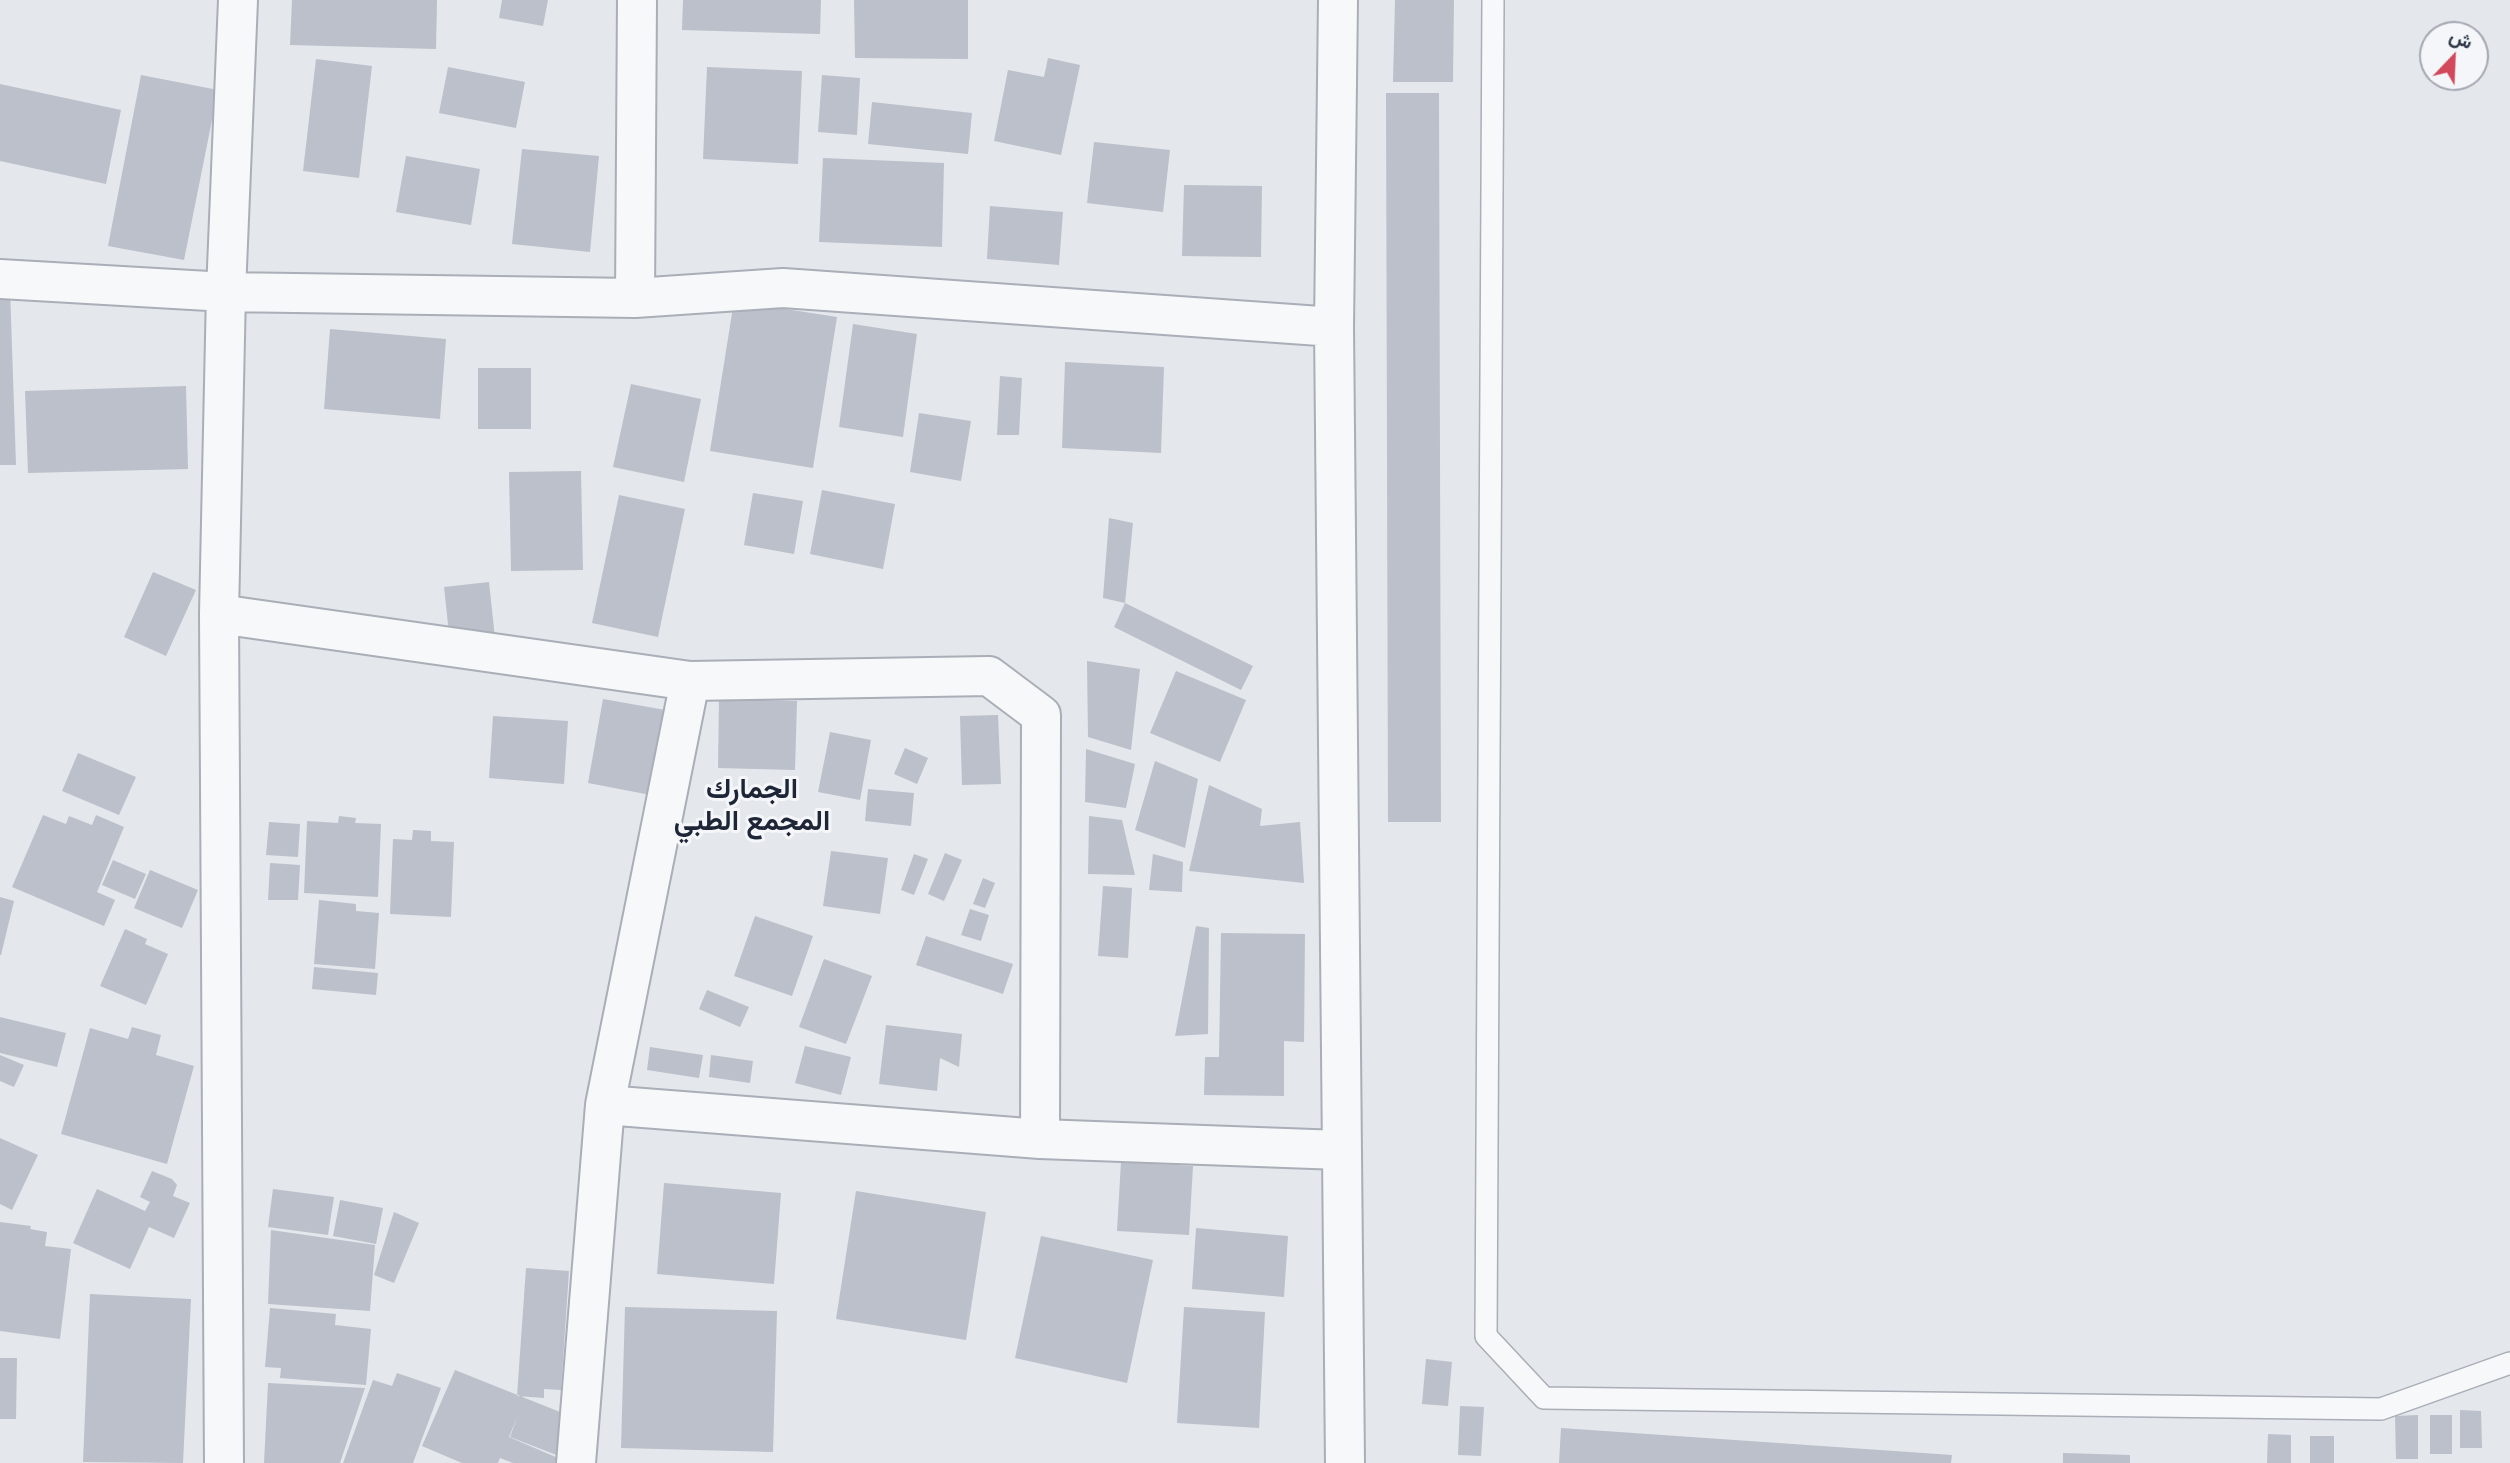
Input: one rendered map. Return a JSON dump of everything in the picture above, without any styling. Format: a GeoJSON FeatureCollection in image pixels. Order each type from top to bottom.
{"type":"FeatureCollection","features":[{"type":"Feature","properties":{"kind":"street"},"geometry":{"type":"LineString","coordinates":[[224,1463],[219,614],[226,292],[238,0]]}},
{"type":"Feature","properties":{"kind":"street"},"geometry":{"type":"LineString","coordinates":[[635,298],[637,0]]}},
{"type":"Feature","properties":{"kind":"street"},"geometry":{"type":"LineString","coordinates":[[1338,0],[1334,327],[1345,1463]]}},
{"type":"Feature","properties":{"kind":"street"},"geometry":{"type":"LineString","coordinates":[[0,279],[226,292],[635,298],[783,288],[1334,327]]}},
{"type":"Feature","properties":{"kind":"street"},"geometry":{"type":"LineString","coordinates":[[219,614],[690,681],[989,676],[1041,715],[1040,1139]]}},
{"type":"Feature","properties":{"kind":"street"},"geometry":{"type":"LineString","coordinates":[[576,1463],[605,1105],[690,681]]}},
{"type":"Feature","properties":{"kind":"street"},"geometry":{"type":"LineString","coordinates":[[605,1105],[1040,1139],[1340,1150]]}},
{"type":"Feature","properties":{"kind":"lane"},"geometry":{"type":"LineString","coordinates":[[1493,0],[1486,1336],[1544,1398],[2381,1409],[2510,1363]]}},
{"type":"Feature","properties":{"kind":"building"},"geometry":{"type":"Polygon","coordinates":[[[292,0],[437,0],[436,49],[290,45],[292,0]]]}},
{"type":"Feature","properties":{"kind":"building"},"geometry":{"type":"Polygon","coordinates":[[[502,0],[548,0],[543,26],[499,18],[502,0]]]}},
{"type":"Feature","properties":{"kind":"building"},"geometry":{"type":"Polygon","coordinates":[[[683,0],[821,0],[820,34],[682,30],[683,0]]]}},
{"type":"Feature","properties":{"kind":"building"},"geometry":{"type":"Polygon","coordinates":[[[854,0],[968,0],[968,59],[855,58],[854,0]]]}},
{"type":"Feature","properties":{"kind":"building"},"geometry":{"type":"Polygon","coordinates":[[[1395,0],[1454,0],[1453,82],[1393,82],[1395,0]]]}},
{"type":"Feature","properties":{"kind":"building"},"geometry":{"type":"Polygon","coordinates":[[[1048,58],[1080,65],[1061,155],[994,141],[1008,70],[1044,77],[1048,58]]]}},
{"type":"Feature","properties":{"kind":"building"},"geometry":{"type":"Polygon","coordinates":[[[316,59],[372,66],[359,178],[303,171],[316,59]]]}},
{"type":"Feature","properties":{"kind":"building"},"geometry":{"type":"Polygon","coordinates":[[[448,67],[525,82],[516,128],[439,113],[448,67]]]}},
{"type":"Feature","properties":{"kind":"building"},"geometry":{"type":"Polygon","coordinates":[[[707,67],[802,71],[798,164],[703,159],[707,67]]]}},
{"type":"Feature","properties":{"kind":"building"},"geometry":{"type":"Polygon","coordinates":[[[141,75],[218,90],[184,260],[108,246],[141,75]]]}},
{"type":"Feature","properties":{"kind":"building"},"geometry":{"type":"Polygon","coordinates":[[[822,75],[860,78],[857,135],[818,132],[822,75]]]}},
{"type":"Feature","properties":{"kind":"building"},"geometry":{"type":"Polygon","coordinates":[[[0,84],[121,110],[106,184],[0,161],[0,84]]]}},
{"type":"Feature","properties":{"kind":"building"},"geometry":{"type":"Polygon","coordinates":[[[1386,93],[1439,93],[1441,822],[1388,822],[1386,93]]]}},
{"type":"Feature","properties":{"kind":"building"},"geometry":{"type":"Polygon","coordinates":[[[872,102],[972,113],[968,154],[868,144],[872,102]]]}},
{"type":"Feature","properties":{"kind":"building"},"geometry":{"type":"Polygon","coordinates":[[[1094,142],[1170,150],[1163,212],[1087,203],[1094,142]]]}},
{"type":"Feature","properties":{"kind":"building"},"geometry":{"type":"Polygon","coordinates":[[[522,149],[599,156],[590,252],[512,244],[522,149]]]}},
{"type":"Feature","properties":{"kind":"building"},"geometry":{"type":"Polygon","coordinates":[[[406,156],[480,169],[471,225],[396,212],[406,156]]]}},
{"type":"Feature","properties":{"kind":"building"},"geometry":{"type":"Polygon","coordinates":[[[823,158],[944,163],[942,247],[819,242],[823,158]]]}},
{"type":"Feature","properties":{"kind":"building"},"geometry":{"type":"Polygon","coordinates":[[[1184,185],[1262,186],[1261,257],[1182,256],[1184,185]]]}},
{"type":"Feature","properties":{"kind":"building"},"geometry":{"type":"Polygon","coordinates":[[[990,206],[1063,212],[1059,265],[987,259],[990,206]]]}},
{"type":"Feature","properties":{"kind":"building"},"geometry":{"type":"Polygon","coordinates":[[[0,288],[10,288],[16,465],[0,465],[0,288]]]}},
{"type":"Feature","properties":{"kind":"building"},"geometry":{"type":"Polygon","coordinates":[[[734,301],[837,317],[813,468],[710,451],[734,301]]]}},
{"type":"Feature","properties":{"kind":"building"},"geometry":{"type":"Polygon","coordinates":[[[853,324],[917,334],[903,437],[839,427],[853,324]]]}},
{"type":"Feature","properties":{"kind":"building"},"geometry":{"type":"Polygon","coordinates":[[[330,329],[446,339],[440,419],[324,409],[330,329]]]}},
{"type":"Feature","properties":{"kind":"building"},"geometry":{"type":"Polygon","coordinates":[[[1065,362],[1164,367],[1161,453],[1062,448],[1065,362]]]}},
{"type":"Feature","properties":{"kind":"building"},"geometry":{"type":"Polygon","coordinates":[[[478,368],[531,368],[531,429],[478,429],[478,368]]]}},
{"type":"Feature","properties":{"kind":"building"},"geometry":{"type":"Polygon","coordinates":[[[1000,376],[1022,378],[1019,435],[997,435],[1000,376]]]}},
{"type":"Feature","properties":{"kind":"building"},"geometry":{"type":"Polygon","coordinates":[[[631,384],[701,399],[684,482],[613,467],[631,384]]]}},
{"type":"Feature","properties":{"kind":"building"},"geometry":{"type":"Polygon","coordinates":[[[186,386],[188,469],[28,473],[25,391],[186,386]]]}},
{"type":"Feature","properties":{"kind":"building"},"geometry":{"type":"Polygon","coordinates":[[[919,413],[971,421],[961,481],[910,472],[919,413]]]}},
{"type":"Feature","properties":{"kind":"building"},"geometry":{"type":"Polygon","coordinates":[[[581,471],[583,570],[511,571],[509,472],[581,471]]]}},
{"type":"Feature","properties":{"kind":"building"},"geometry":{"type":"Polygon","coordinates":[[[822,490],[895,504],[883,569],[810,554],[822,490]]]}},
{"type":"Feature","properties":{"kind":"building"},"geometry":{"type":"Polygon","coordinates":[[[753,493],[803,501],[794,554],[744,545],[753,493]]]}},
{"type":"Feature","properties":{"kind":"building"},"geometry":{"type":"Polygon","coordinates":[[[619,495],[685,509],[658,637],[592,623],[619,495]]]}},
{"type":"Feature","properties":{"kind":"building"},"geometry":{"type":"Polygon","coordinates":[[[1109,518],[1133,523],[1125,603],[1103,598],[1109,518]]]}},
{"type":"Feature","properties":{"kind":"building"},"geometry":{"type":"Polygon","coordinates":[[[153,572],[196,590],[166,656],[124,637],[153,572]]]}},
{"type":"Feature","properties":{"kind":"building"},"geometry":{"type":"Polygon","coordinates":[[[489,582],[495,638],[450,643],[444,587],[489,582]]]}},
{"type":"Feature","properties":{"kind":"building"},"geometry":{"type":"Polygon","coordinates":[[[1125,603],[1253,666],[1241,690],[1114,627],[1125,603]]]}},
{"type":"Feature","properties":{"kind":"building"},"geometry":{"type":"Polygon","coordinates":[[[1087,661],[1140,669],[1131,750],[1088,737],[1087,661]]]}},
{"type":"Feature","properties":{"kind":"building"},"geometry":{"type":"Polygon","coordinates":[[[1176,671],[1246,700],[1220,762],[1150,733],[1176,671]]]}},
{"type":"Feature","properties":{"kind":"building"},"geometry":{"type":"Polygon","coordinates":[[[603,699],[671,711],[656,796],[588,783],[603,699]]]}},
{"type":"Feature","properties":{"kind":"building"},"geometry":{"type":"Polygon","coordinates":[[[719,699],[797,701],[795,770],[718,768],[719,699]]]}},
{"type":"Feature","properties":{"kind":"building"},"geometry":{"type":"Polygon","coordinates":[[[998,715],[1001,784],[962,785],[960,716],[998,715]]]}},
{"type":"Feature","properties":{"kind":"building"},"geometry":{"type":"Polygon","coordinates":[[[493,716],[568,721],[564,784],[489,778],[493,716]]]}},
{"type":"Feature","properties":{"kind":"building"},"geometry":{"type":"Polygon","coordinates":[[[830,732],[871,740],[860,800],[818,792],[830,732]]]}},
{"type":"Feature","properties":{"kind":"building"},"geometry":{"type":"Polygon","coordinates":[[[905,748],[928,758],[917,784],[894,774],[905,748]]]}},
{"type":"Feature","properties":{"kind":"building"},"geometry":{"type":"Polygon","coordinates":[[[1086,749],[1135,764],[1126,808],[1085,802],[1086,749]]]}},
{"type":"Feature","properties":{"kind":"building"},"geometry":{"type":"Polygon","coordinates":[[[78,753],[136,777],[119,815],[62,791],[78,753]]]}},
{"type":"Feature","properties":{"kind":"building"},"geometry":{"type":"Polygon","coordinates":[[[1155,761],[1198,779],[1185,848],[1135,830],[1155,761]]]}},
{"type":"Feature","properties":{"kind":"building"},"geometry":{"type":"Polygon","coordinates":[[[1209,785],[1262,809],[1260,826],[1300,822],[1304,883],[1189,871],[1209,785]]]}},
{"type":"Feature","properties":{"kind":"building"},"geometry":{"type":"Polygon","coordinates":[[[868,789],[914,793],[911,826],[865,821],[868,789]]]}},
{"type":"Feature","properties":{"kind":"building"},"geometry":{"type":"Polygon","coordinates":[[[43,815],[66,824],[69,816],[92,825],[96,815],[124,827],[97,892],[115,900],[104,926],[12,887],[43,815]]]}},
{"type":"Feature","properties":{"kind":"building"},"geometry":{"type":"Polygon","coordinates":[[[339,816],[356,818],[355,823],[381,824],[378,897],[304,893],[307,821],[338,823],[339,816]]]}},
{"type":"Feature","properties":{"kind":"building"},"geometry":{"type":"Polygon","coordinates":[[[1089,816],[1122,820],[1135,875],[1088,874],[1089,816]]]}},
{"type":"Feature","properties":{"kind":"building"},"geometry":{"type":"Polygon","coordinates":[[[269,822],[300,824],[298,857],[266,855],[269,822]]]}},
{"type":"Feature","properties":{"kind":"building"},"geometry":{"type":"Polygon","coordinates":[[[413,830],[431,831],[431,841],[454,842],[451,917],[390,914],[393,839],[412,840],[413,830]]]}},
{"type":"Feature","properties":{"kind":"building"},"geometry":{"type":"Polygon","coordinates":[[[831,851],[888,858],[880,914],[823,906],[831,851]]]}},
{"type":"Feature","properties":{"kind":"building"},"geometry":{"type":"Polygon","coordinates":[[[945,853],[962,860],[944,901],[928,894],[945,853]]]}},
{"type":"Feature","properties":{"kind":"building"},"geometry":{"type":"Polygon","coordinates":[[[914,854],[928,859],[914,895],[901,890],[914,854]]]}},
{"type":"Feature","properties":{"kind":"building"},"geometry":{"type":"Polygon","coordinates":[[[1153,854],[1183,862],[1182,892],[1149,890],[1153,854]]]}},
{"type":"Feature","properties":{"kind":"building"},"geometry":{"type":"Polygon","coordinates":[[[113,860],[146,874],[135,899],[102,885],[113,860]]]}},
{"type":"Feature","properties":{"kind":"building"},"geometry":{"type":"Polygon","coordinates":[[[270,863],[300,865],[298,900],[268,900],[270,863]]]}},
{"type":"Feature","properties":{"kind":"building"},"geometry":{"type":"Polygon","coordinates":[[[150,870],[198,890],[182,928],[134,908],[150,870]]]}},
{"type":"Feature","properties":{"kind":"building"},"geometry":{"type":"Polygon","coordinates":[[[983,878],[995,883],[985,908],[973,904],[983,878]]]}},
{"type":"Feature","properties":{"kind":"building"},"geometry":{"type":"Polygon","coordinates":[[[1103,886],[1132,888],[1128,958],[1098,956],[1103,886]]]}},
{"type":"Feature","properties":{"kind":"building"},"geometry":{"type":"Polygon","coordinates":[[[0,897],[14,901],[1,955],[0,955],[0,897]]]}},
{"type":"Feature","properties":{"kind":"building"},"geometry":{"type":"Polygon","coordinates":[[[319,900],[356,904],[356,911],[379,913],[375,969],[314,964],[319,900]]]}},
{"type":"Feature","properties":{"kind":"building"},"geometry":{"type":"Polygon","coordinates":[[[970,909],[989,915],[981,941],[961,935],[970,909]]]}},
{"type":"Feature","properties":{"kind":"building"},"geometry":{"type":"Polygon","coordinates":[[[755,916],[813,936],[792,996],[734,976],[755,916]]]}},
{"type":"Feature","properties":{"kind":"building"},"geometry":{"type":"Polygon","coordinates":[[[1196,926],[1209,928],[1208,1034],[1175,1036],[1196,926]]]}},
{"type":"Feature","properties":{"kind":"building"},"geometry":{"type":"Polygon","coordinates":[[[125,929],[147,939],[145,944],[168,954],[146,1005],[100,986],[125,929]]]}},
{"type":"Feature","properties":{"kind":"building"},"geometry":{"type":"Polygon","coordinates":[[[1221,933],[1305,934],[1304,1042],[1284,1041],[1284,1096],[1204,1095],[1205,1057],[1219,1057],[1221,933]]]}},
{"type":"Feature","properties":{"kind":"building"},"geometry":{"type":"Polygon","coordinates":[[[926,936],[1013,964],[1003,994],[916,965],[926,936]]]}},
{"type":"Feature","properties":{"kind":"building"},"geometry":{"type":"Polygon","coordinates":[[[824,959],[872,976],[846,1044],[799,1027],[824,959]]]}},
{"type":"Feature","properties":{"kind":"building"},"geometry":{"type":"Polygon","coordinates":[[[314,967],[378,973],[376,995],[312,989],[314,967]]]}},
{"type":"Feature","properties":{"kind":"building"},"geometry":{"type":"Polygon","coordinates":[[[707,990],[749,1007],[740,1027],[699,1009],[707,990]]]}},
{"type":"Feature","properties":{"kind":"building"},"geometry":{"type":"Polygon","coordinates":[[[0,1017],[66,1033],[57,1067],[0,1053],[0,1017]]]}},
{"type":"Feature","properties":{"kind":"building"},"geometry":{"type":"Polygon","coordinates":[[[886,1025],[962,1034],[959,1067],[940,1058],[937,1091],[879,1084],[886,1025]]]}},
{"type":"Feature","properties":{"kind":"building"},"geometry":{"type":"Polygon","coordinates":[[[132,1027],[161,1035],[156,1055],[194,1066],[167,1164],[61,1134],[90,1028],[128,1039],[132,1027]]]}},
{"type":"Feature","properties":{"kind":"building"},"geometry":{"type":"Polygon","coordinates":[[[805,1046],[851,1057],[841,1095],[795,1083],[805,1046]]]}},
{"type":"Feature","properties":{"kind":"building"},"geometry":{"type":"Polygon","coordinates":[[[650,1047],[703,1055],[699,1078],[647,1070],[650,1047]]]}},
{"type":"Feature","properties":{"kind":"building"},"geometry":{"type":"Polygon","coordinates":[[[0,1055],[24,1065],[14,1087],[0,1081],[0,1055]]]}},
{"type":"Feature","properties":{"kind":"building"},"geometry":{"type":"Polygon","coordinates":[[[711,1055],[753,1061],[750,1083],[709,1077],[711,1055]]]}},
{"type":"Feature","properties":{"kind":"building"},"geometry":{"type":"Polygon","coordinates":[[[0,1138],[38,1155],[12,1210],[0,1204],[0,1138]]]}},
{"type":"Feature","properties":{"kind":"building"},"geometry":{"type":"Polygon","coordinates":[[[1121,1162],[1193,1166],[1189,1235],[1117,1231],[1121,1162]]]}},
{"type":"Feature","properties":{"kind":"building"},"geometry":{"type":"Polygon","coordinates":[[[152,1171],[172,1179],[177,1185],[173,1196],[190,1203],[174,1238],[149,1227],[130,1269],[73,1243],[97,1189],[145,1211],[150,1202],[140,1197],[152,1171]]]}},
{"type":"Feature","properties":{"kind":"building"},"geometry":{"type":"Polygon","coordinates":[[[664,1183],[781,1193],[774,1284],[657,1274],[664,1183]]]}},
{"type":"Feature","properties":{"kind":"building"},"geometry":{"type":"Polygon","coordinates":[[[273,1189],[334,1197],[328,1235],[268,1227],[273,1189]]]}},
{"type":"Feature","properties":{"kind":"building"},"geometry":{"type":"Polygon","coordinates":[[[856,1191],[986,1212],[966,1340],[836,1319],[856,1191]]]}},
{"type":"Feature","properties":{"kind":"building"},"geometry":{"type":"Polygon","coordinates":[[[340,1200],[383,1208],[376,1244],[333,1236],[340,1200]]]}},
{"type":"Feature","properties":{"kind":"building"},"geometry":{"type":"Polygon","coordinates":[[[394,1212],[419,1223],[394,1283],[374,1275],[394,1212]]]}},
{"type":"Feature","properties":{"kind":"building"},"geometry":{"type":"Polygon","coordinates":[[[0,1222],[31,1226],[30,1229],[47,1232],[45,1246],[71,1249],[60,1339],[0,1331],[0,1222]]]}},
{"type":"Feature","properties":{"kind":"building"},"geometry":{"type":"Polygon","coordinates":[[[1196,1228],[1288,1236],[1284,1297],[1192,1289],[1196,1228]]]}},
{"type":"Feature","properties":{"kind":"building"},"geometry":{"type":"Polygon","coordinates":[[[271,1230],[375,1245],[370,1311],[268,1304],[271,1230]]]}},
{"type":"Feature","properties":{"kind":"building"},"geometry":{"type":"Polygon","coordinates":[[[1041,1236],[1153,1260],[1127,1383],[1015,1358],[1041,1236]]]}},
{"type":"Feature","properties":{"kind":"building"},"geometry":{"type":"Polygon","coordinates":[[[526,1268],[569,1271],[561,1390],[544,1389],[544,1398],[517,1396],[526,1268]]]}},
{"type":"Feature","properties":{"kind":"building"},"geometry":{"type":"Polygon","coordinates":[[[90,1294],[191,1299],[183,1463],[83,1462],[90,1294]]]}},
{"type":"Feature","properties":{"kind":"building"},"geometry":{"type":"Polygon","coordinates":[[[625,1307],[777,1311],[773,1452],[621,1448],[625,1307]]]}},
{"type":"Feature","properties":{"kind":"building"},"geometry":{"type":"Polygon","coordinates":[[[1184,1307],[1265,1312],[1259,1428],[1177,1423],[1184,1307]]]}},
{"type":"Feature","properties":{"kind":"building"},"geometry":{"type":"Polygon","coordinates":[[[270,1308],[336,1314],[335,1325],[371,1329],[366,1385],[280,1378],[281,1368],[265,1367],[270,1308]]]}},
{"type":"Feature","properties":{"kind":"building"},"geometry":{"type":"Polygon","coordinates":[[[0,1358],[17,1358],[16,1419],[0,1419],[0,1358]]]}},
{"type":"Feature","properties":{"kind":"building"},"geometry":{"type":"Polygon","coordinates":[[[1426,1359],[1452,1362],[1448,1406],[1422,1404],[1426,1359]]]}},
{"type":"Feature","properties":{"kind":"building"},"geometry":{"type":"Polygon","coordinates":[[[455,1370],[575,1418],[559,1456],[510,1437],[518,1415],[509,1437],[558,1458],[556,1463],[513,1463],[500,1458],[498,1463],[462,1463],[422,1446],[455,1370]]]}},
{"type":"Feature","properties":{"kind":"building"},"geometry":{"type":"Polygon","coordinates":[[[397,1373],[441,1388],[413,1463],[343,1463],[373,1380],[392,1386],[397,1373]]]}},
{"type":"Feature","properties":{"kind":"building"},"geometry":{"type":"Polygon","coordinates":[[[268,1383],[365,1388],[340,1463],[264,1463],[268,1383]]]}},
{"type":"Feature","properties":{"kind":"building"},"geometry":{"type":"Polygon","coordinates":[[[1460,1406],[1484,1407],[1481,1456],[1458,1455],[1460,1406]]]}},
{"type":"Feature","properties":{"kind":"building"},"geometry":{"type":"Polygon","coordinates":[[[2460,1410],[2481,1411],[2482,1448],[2460,1448],[2460,1410]]]}},
{"type":"Feature","properties":{"kind":"building"},"geometry":{"type":"Polygon","coordinates":[[[2418,1415],[2418,1459],[2396,1459],[2395,1416],[2418,1415]]]}},
{"type":"Feature","properties":{"kind":"building"},"geometry":{"type":"Polygon","coordinates":[[[2430,1415],[2452,1415],[2452,1454],[2430,1454],[2430,1415]]]}},
{"type":"Feature","properties":{"kind":"building"},"geometry":{"type":"Polygon","coordinates":[[[1561,1428],[1952,1455],[1951,1463],[1559,1463],[1561,1428]]]}},
{"type":"Feature","properties":{"kind":"building"},"geometry":{"type":"Polygon","coordinates":[[[2268,1434],[2291,1435],[2291,1463],[2267,1463],[2268,1434]]]}},
{"type":"Feature","properties":{"kind":"building"},"geometry":{"type":"Polygon","coordinates":[[[2310,1436],[2334,1436],[2334,1463],[2310,1463],[2310,1436]]]}},
{"type":"Feature","properties":{"kind":"building"},"geometry":{"type":"Polygon","coordinates":[[[2063,1453],[2130,1455],[2130,1463],[2063,1463],[2063,1453]]]}},
{"type":"Feature","properties":{"kind":"district","name":"الجمارك المجمع الطبي"},"geometry":{"type":"Point","coordinates":[752,806]}}]}
